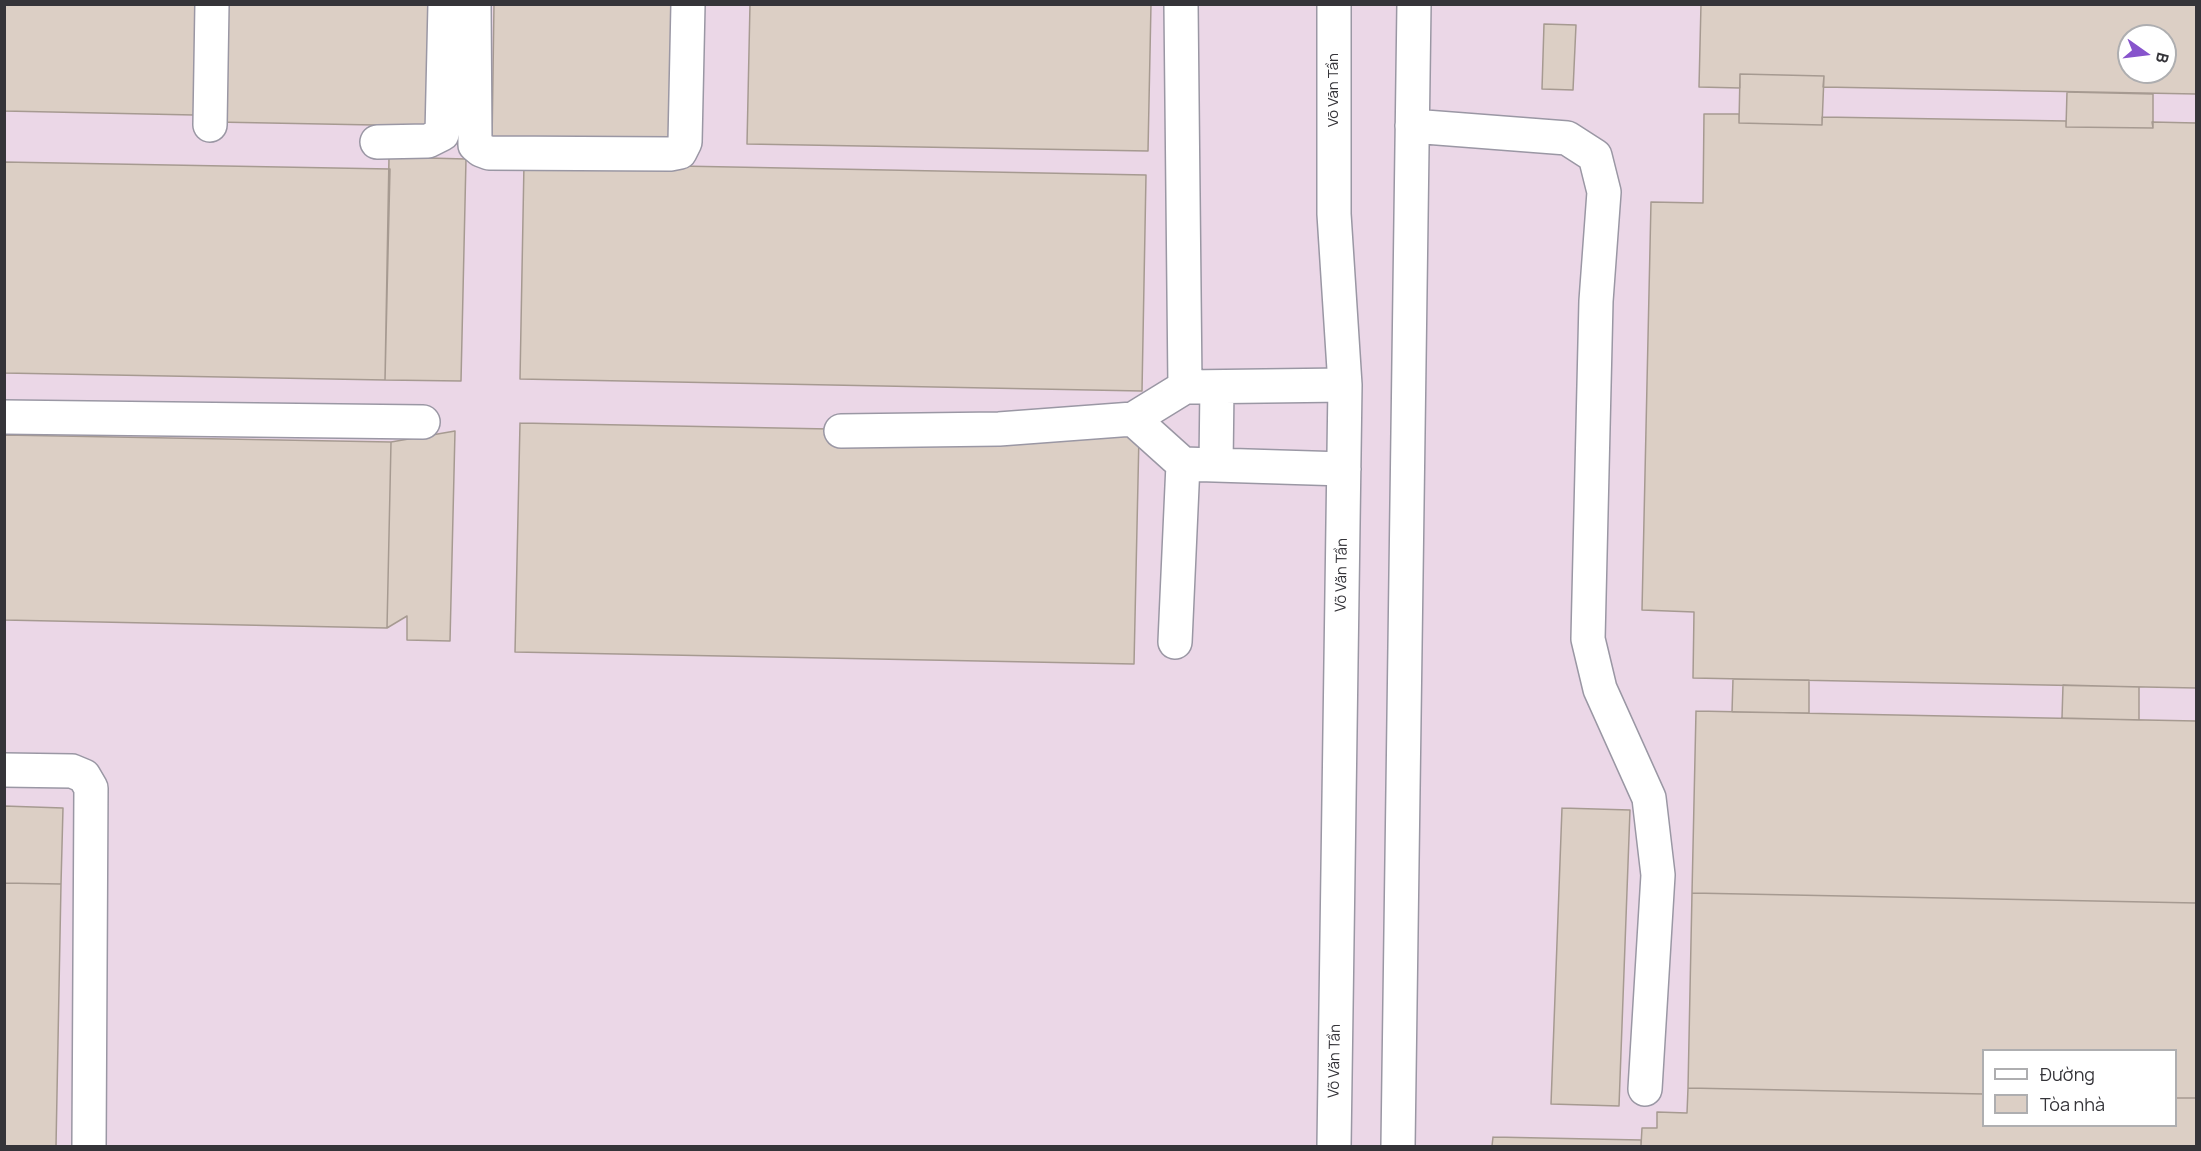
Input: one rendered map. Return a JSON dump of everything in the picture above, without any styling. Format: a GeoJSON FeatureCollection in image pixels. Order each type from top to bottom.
{"type":"FeatureCollection","features":[{"type":"Feature","properties":{"kind":"street"},"geometry":{"type":"LineString","coordinates":[[210,125],[212,4]]}},
{"type":"Feature","properties":{"kind":"street"},"geometry":{"type":"LineString","coordinates":[[377,142],[428,141],[442,134],[445,4]]}},
{"type":"Feature","properties":{"kind":"street"},"geometry":{"type":"LineString","coordinates":[[474,4],[475,145],[481,150],[489,153],[670,154],[680,152],[685,142],[688,4]]}},
{"type":"Feature","properties":{"kind":"street"},"geometry":{"type":"LineString","coordinates":[[1180,4],[1185,387]]}},
{"type":"Feature","properties":{"kind":"street","name":"Võ Văn Tần"},"geometry":{"type":"LineString","coordinates":[[1334,4],[1334,214],[1345,385],[1334,1146]]}},
{"type":"Feature","properties":{"kind":"street"},"geometry":{"type":"LineString","coordinates":[[1398,1146],[1414,4]]}},
{"type":"Feature","properties":{"kind":"street"},"geometry":{"type":"LineString","coordinates":[[1412,126],[1568,138],[1595,156],[1604,192],[1596,301],[1588,639],[1600,689],[1649,798],[1658,876],[1645,1089]]}},
{"type":"Feature","properties":{"kind":"street"},"geometry":{"type":"LineString","coordinates":[[841,431],[999,429],[1133,419],[1185,387],[1345,385]]}},
{"type":"Feature","properties":{"kind":"street"},"geometry":{"type":"LineString","coordinates":[[1216,465],[1217,387]]}},
{"type":"Feature","properties":{"kind":"street"},"geometry":{"type":"LineString","coordinates":[[4,417],[423,422]]}},
{"type":"Feature","properties":{"kind":"street"},"geometry":{"type":"LineString","coordinates":[[1133,419],[1183,464],[1344,469]]}},
{"type":"Feature","properties":{"kind":"street"},"geometry":{"type":"LineString","coordinates":[[1175,642],[1183,464]]}},
{"type":"Feature","properties":{"kind":"street"},"geometry":{"type":"LineString","coordinates":[[4,770],[72,771],[84,776],[91,788],[89,1146]]}},
{"type":"Feature","properties":{"kind":"shaded area"},"geometry":{"type":"Polygon","coordinates":[[[5,5],[2196,5],[2196,1146],[5,1146],[5,5]]]}},
{"type":"Feature","properties":{"kind":"building"},"geometry":{"type":"Polygon","coordinates":[[[5,4],[196,4],[194,115],[4,111],[5,4]]]}},
{"type":"Feature","properties":{"kind":"building"},"geometry":{"type":"Polygon","coordinates":[[[219,4],[429,4],[427,126],[216,122],[219,4]]]}},
{"type":"Feature","properties":{"kind":"building"},"geometry":{"type":"Polygon","coordinates":[[[494,4],[685,4],[682,147],[492,143],[494,4]]]}},
{"type":"Feature","properties":{"kind":"building"},"geometry":{"type":"Polygon","coordinates":[[[750,4],[1151,4],[1148,151],[747,144],[750,4]]]}},
{"type":"Feature","properties":{"kind":"building"},"geometry":{"type":"Polygon","coordinates":[[[1701,4],[2196,4],[2196,94],[1823,87],[1824,76],[1740,74],[1740,88],[1699,87],[1701,4]]]}},
{"type":"Feature","properties":{"kind":"building"},"geometry":{"type":"Polygon","coordinates":[[[1544,24],[1576,25],[1573,90],[1542,89],[1544,24]]]}},
{"type":"Feature","properties":{"kind":"building"},"geometry":{"type":"Polygon","coordinates":[[[1740,74],[1824,76],[1822,125],[1739,123],[1740,74]]]}},
{"type":"Feature","properties":{"kind":"building"},"geometry":{"type":"Polygon","coordinates":[[[2067,92],[2153,94],[2153,128],[2066,127],[2067,92]]]}},
{"type":"Feature","properties":{"kind":"building"},"geometry":{"type":"Polygon","coordinates":[[[1704,114],[1739,114],[1739,123],[1822,125],[1822,117],[2066,121],[2066,127],[2153,128],[2152,122],[2196,123],[2196,688],[1693,678],[1694,612],[1642,610],[1651,202],[1703,203],[1704,114]]]}},
{"type":"Feature","properties":{"kind":"building"},"geometry":{"type":"Polygon","coordinates":[[[389,157],[466,159],[461,381],[385,380],[389,157]]]}},
{"type":"Feature","properties":{"kind":"building"},"geometry":{"type":"Polygon","coordinates":[[[4,162],[390,169],[385,380],[4,373],[4,162]]]}},
{"type":"Feature","properties":{"kind":"building"},"geometry":{"type":"Polygon","coordinates":[[[524,163],[1146,175],[1142,391],[520,379],[524,163]]]}},
{"type":"Feature","properties":{"kind":"building"},"geometry":{"type":"Polygon","coordinates":[[[520,423],[1139,435],[1134,664],[515,652],[520,423]]]}},
{"type":"Feature","properties":{"kind":"building"},"geometry":{"type":"Polygon","coordinates":[[[455,431],[450,641],[407,640],[407,616],[387,628],[391,442],[455,431]]]}},
{"type":"Feature","properties":{"kind":"building"},"geometry":{"type":"Polygon","coordinates":[[[4,435],[391,442],[387,628],[4,620],[4,435]]]}},
{"type":"Feature","properties":{"kind":"building"},"geometry":{"type":"Polygon","coordinates":[[[1733,679],[1809,680],[1809,713],[1732,712],[1733,679]]]}},
{"type":"Feature","properties":{"kind":"building"},"geometry":{"type":"Polygon","coordinates":[[[2063,685],[2139,687],[2139,720],[2062,718],[2063,685]]]}},
{"type":"Feature","properties":{"kind":"building"},"geometry":{"type":"Polygon","coordinates":[[[1696,711],[2196,721],[2196,903],[1692,893],[1696,711]]]}},
{"type":"Feature","properties":{"kind":"building"},"geometry":{"type":"Polygon","coordinates":[[[4,806],[63,808],[61,884],[4,883],[4,806]]]}},
{"type":"Feature","properties":{"kind":"building"},"geometry":{"type":"Polygon","coordinates":[[[1562,808],[1630,810],[1619,1106],[1551,1104],[1562,808]]]}},
{"type":"Feature","properties":{"kind":"building"},"geometry":{"type":"Polygon","coordinates":[[[4,883],[61,884],[56,1146],[4,1146],[4,883]]]}},
{"type":"Feature","properties":{"kind":"building"},"geometry":{"type":"Polygon","coordinates":[[[1692,893],[2196,903],[2196,1098],[2177,1098],[2177,1049],[1982,1049],[1982,1094],[1688,1088],[1692,893]]]}},
{"type":"Feature","properties":{"kind":"building"},"geometry":{"type":"Polygon","coordinates":[[[1688,1088],[1982,1094],[1982,1127],[2177,1127],[2177,1098],[2196,1098],[2196,1146],[1641,1146],[1642,1128],[1657,1128],[1657,1112],[1687,1113],[1688,1088]]]}},
{"type":"Feature","properties":{"kind":"building"},"geometry":{"type":"Polygon","coordinates":[[[1493,1137],[1641,1140],[1641,1146],[1492,1146],[1493,1137]]]}}]}
